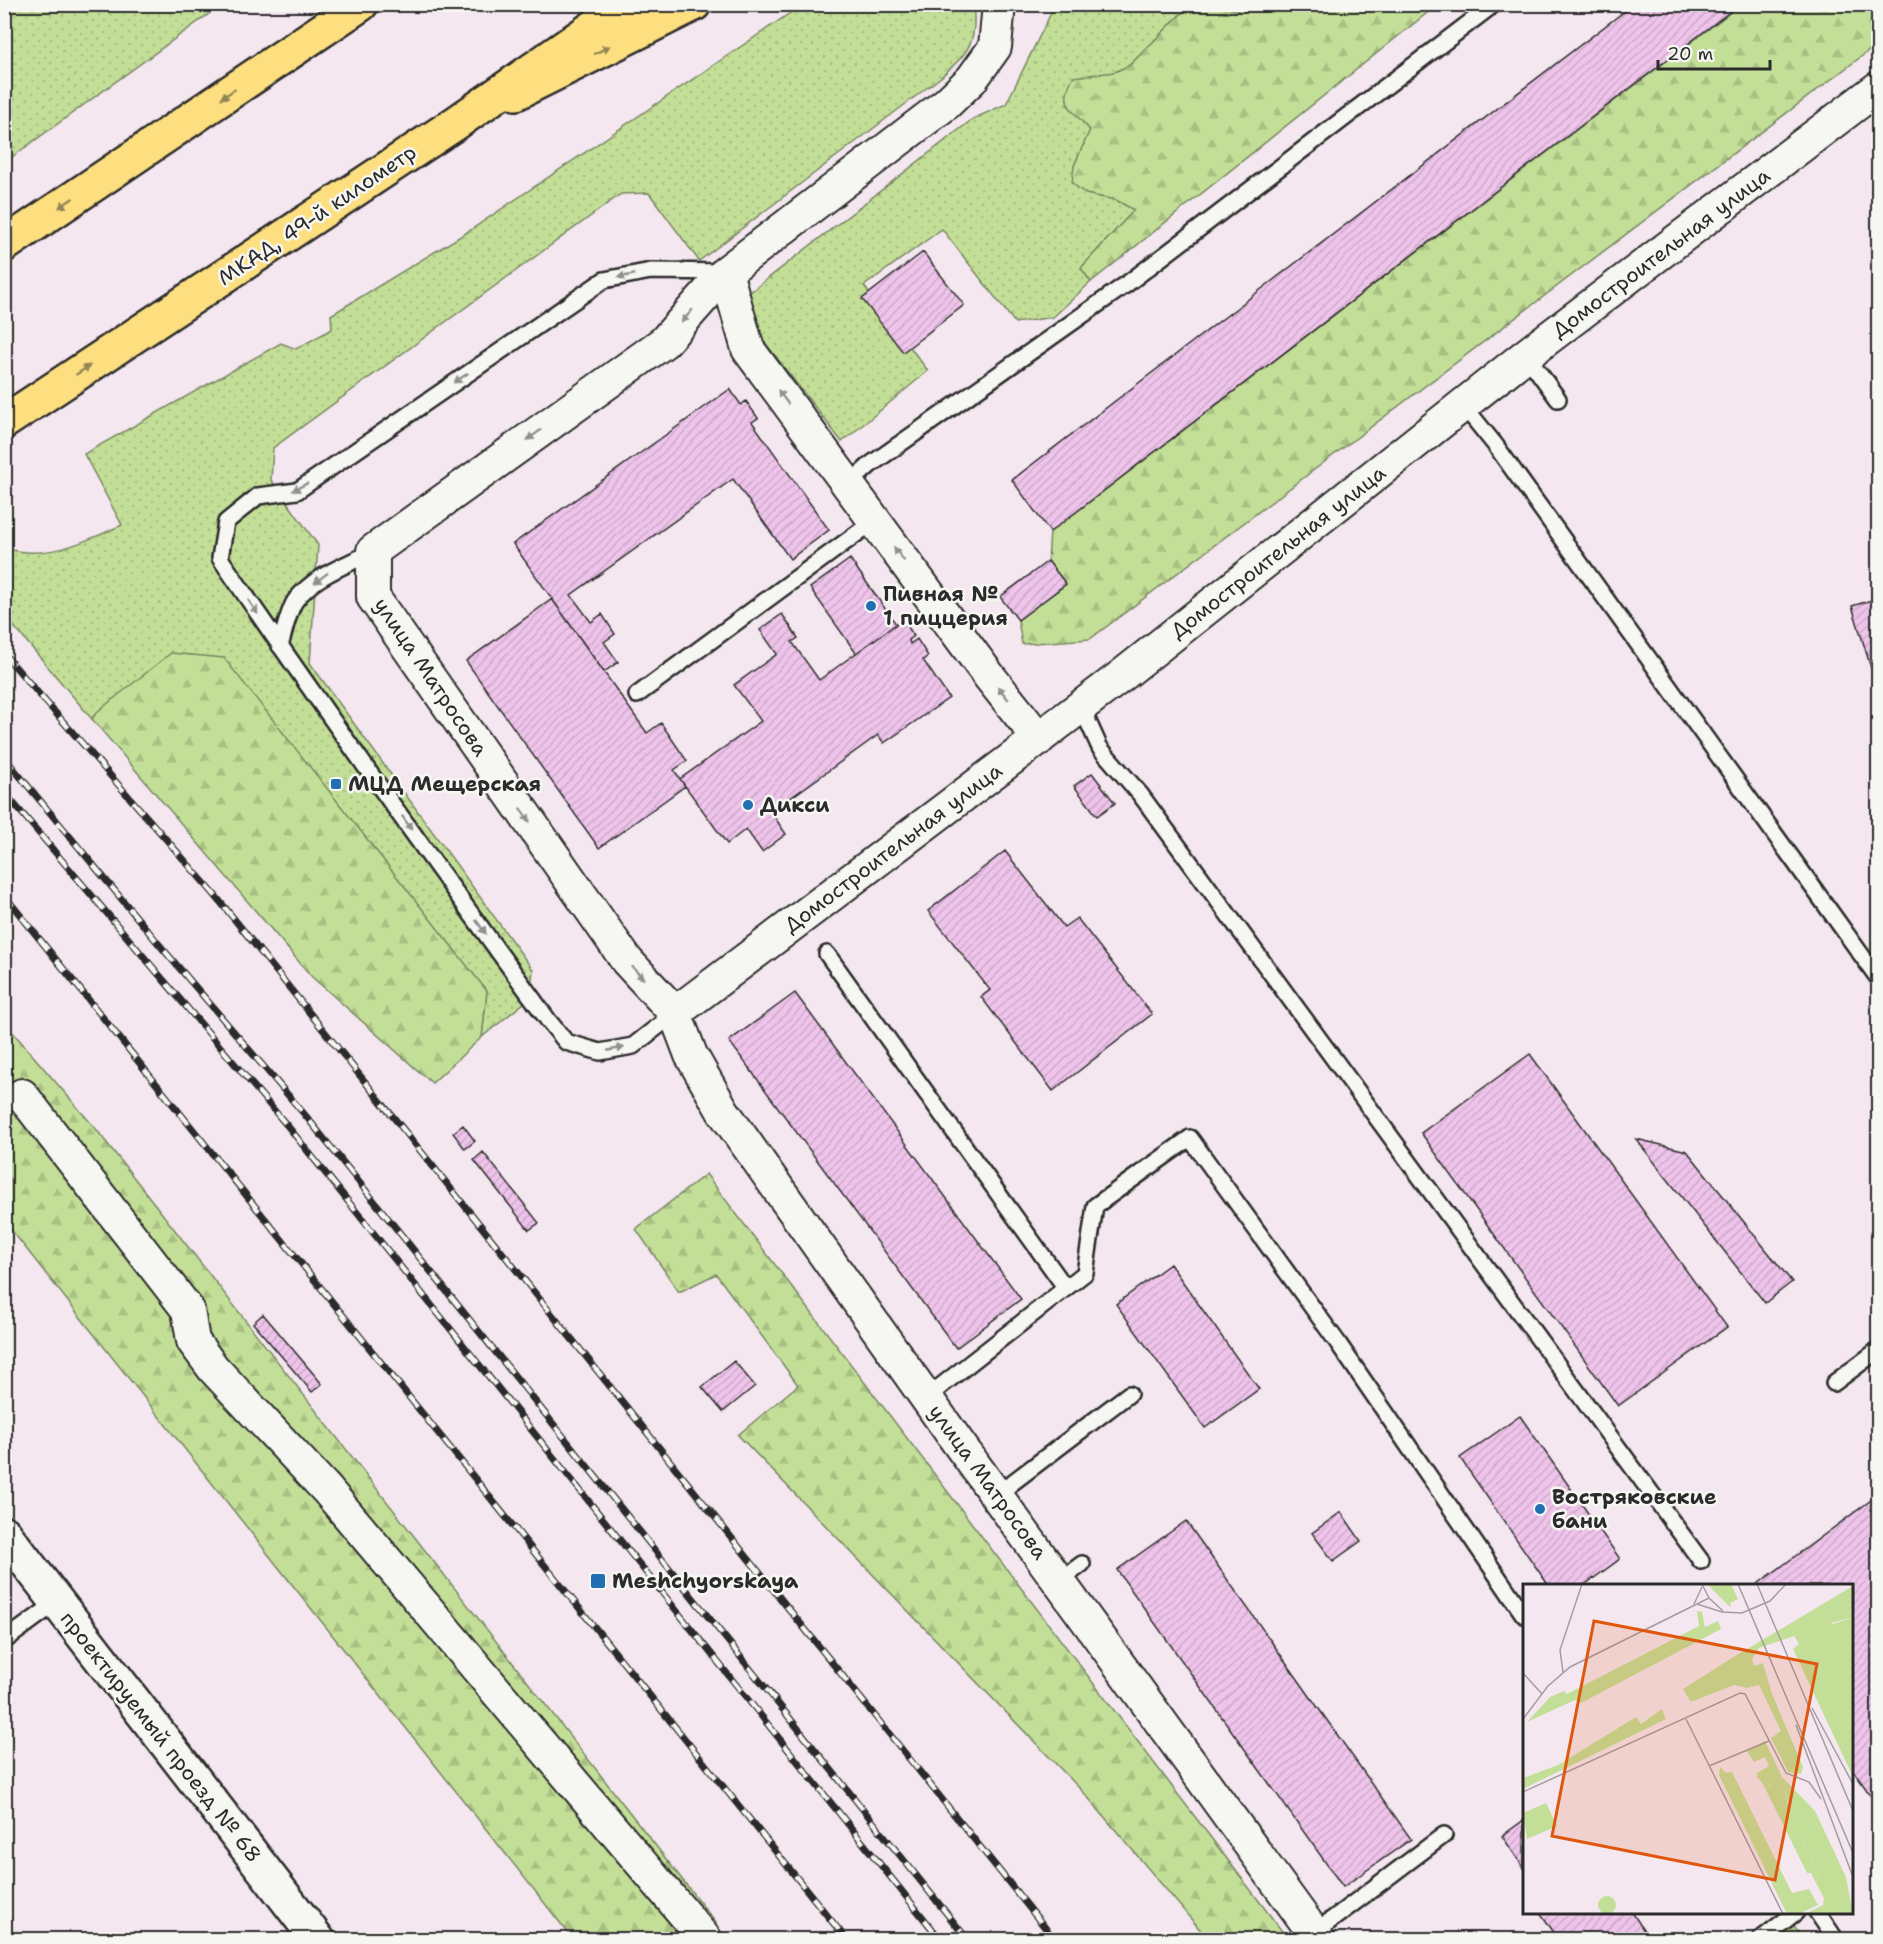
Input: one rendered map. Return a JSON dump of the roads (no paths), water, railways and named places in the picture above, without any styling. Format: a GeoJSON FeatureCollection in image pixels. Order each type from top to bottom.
{"type":"FeatureCollection","features":[{"type":"Feature","properties":{"kind":"main road"},"geometry":{"type":"LineString","coordinates":[[276,62],[339,4]]}},
{"type":"Feature","properties":{"kind":"main road"},"geometry":{"type":"LineString","coordinates":[[4,244],[361,4]]}},
{"type":"Feature","properties":{"kind":"main road","name":"МКАД, 49-й километр"},"geometry":{"type":"LineString","coordinates":[[4,422],[456,123],[627,4]]}},
{"type":"Feature","properties":{"kind":"main road"},"geometry":{"type":"LineString","coordinates":[[456,123],[694,4]]}},
{"type":"Feature","properties":{"kind":"street"},"geometry":{"type":"LineString","coordinates":[[373,550],[664,342],[726,272],[947,103],[972,79],[995,47],[999,4]]}},
{"type":"Feature","properties":{"kind":"street","name":"Домостроительная улица"},"geometry":{"type":"LineString","coordinates":[[675,1013],[1039,739],[1526,356],[1878,88]]}},
{"type":"Feature","properties":{"kind":"street"},"geometry":{"type":"LineString","coordinates":[[726,272],[748,349],[989,676],[1039,739]]}},
{"type":"Feature","properties":{"kind":"street","name":"улица Матросова"},"geometry":{"type":"LineString","coordinates":[[373,550],[374,597],[627,961],[675,1013],[691,1056],[723,1111],[996,1495],[1070,1572],[1317,1936]]}},
{"type":"Feature","properties":{"kind":"street"},"geometry":{"type":"LineString","coordinates":[[22,1095],[188,1310],[193,1341],[213,1368],[327,1490],[706,1940]]}},
{"type":"Feature","properties":{"kind":"street","name":"проектируемый проезд № 68"},"geometry":{"type":"LineString","coordinates":[[4,1533],[318,1940]]}},
{"type":"Feature","properties":{"kind":"lane"},"geometry":{"type":"LineString","coordinates":[[848,485],[870,465],[1128,283],[1494,4]]}},
{"type":"Feature","properties":{"kind":"lane"},"geometry":{"type":"LineString","coordinates":[[675,1013],[633,1046],[600,1052],[566,1042],[541,1011],[280,646],[220,558],[226,522],[258,496],[297,491],[604,280],[651,271],[726,272]]}},
{"type":"Feature","properties":{"kind":"lane"},"geometry":{"type":"LineString","coordinates":[[1526,356],[1558,399]]}},
{"type":"Feature","properties":{"kind":"lane"},"geometry":{"type":"LineString","coordinates":[[1463,405],[1551,523],[1878,978]]}},
{"type":"Feature","properties":{"kind":"lane"},"geometry":{"type":"LineString","coordinates":[[637,695],[874,521]]}},
{"type":"Feature","properties":{"kind":"lane"},"geometry":{"type":"LineString","coordinates":[[280,646],[295,602],[323,575],[373,550]]}},
{"type":"Feature","properties":{"kind":"lane"},"geometry":{"type":"LineString","coordinates":[[1081,706],[1100,748],[1140,794],[1701,1561]]}},
{"type":"Feature","properties":{"kind":"lane"},"geometry":{"type":"LineString","coordinates":[[826,954],[1065,1287]]}},
{"type":"Feature","properties":{"kind":"lane"},"geometry":{"type":"LineString","coordinates":[[927,1397],[1085,1273],[1095,1206],[1190,1138],[1338,1343],[1523,1614]]}},
{"type":"Feature","properties":{"kind":"lane"},"geometry":{"type":"LineString","coordinates":[[1834,1383],[1878,1350]]}},
{"type":"Feature","properties":{"kind":"lane"},"geometry":{"type":"LineString","coordinates":[[996,1495],[1129,1394]]}},
{"type":"Feature","properties":{"kind":"lane"},"geometry":{"type":"LineString","coordinates":[[4,1641],[57,1602]]}},
{"type":"Feature","properties":{"kind":"lane"},"geometry":{"type":"LineString","coordinates":[[1317,1936],[1444,1835]]}},
{"type":"Feature","properties":{"kind":"lane"},"geometry":{"type":"LineString","coordinates":[[1760,1940],[1793,1914]]}},
{"type":"Feature","properties":{"kind":"lane"},"geometry":{"type":"LineString","coordinates":[[1818,1914],[1836,1940]]}},
{"type":"Feature","properties":{"kind":"railway"},"geometry":{"type":"LineString","coordinates":[[4,654],[214,894],[1055,1940]]}},
{"type":"Feature","properties":{"kind":"railway"},"geometry":{"type":"LineString","coordinates":[[4,757],[163,949],[305,1115],[968,1940]]}},
{"type":"Feature","properties":{"kind":"railway"},"geometry":{"type":"LineString","coordinates":[[4,792],[290,1129],[941,1940]]}},
{"type":"Feature","properties":{"kind":"railway"},"geometry":{"type":"LineString","coordinates":[[4,895],[847,1940]]}},
{"type":"Feature","properties":{"kind":"place","name":"Пивная № 1 пиццерия"},"geometry":{"type":"Point","coordinates":[871,606]}},
{"type":"Feature","properties":{"kind":"place","name":"МЦД Мещерская"},"geometry":{"type":"Point","coordinates":[336,784]}},
{"type":"Feature","properties":{"kind":"place","name":"Дикси"},"geometry":{"type":"Point","coordinates":[748,805]}},
{"type":"Feature","properties":{"kind":"place","name":"Востряковские бани"},"geometry":{"type":"Point","coordinates":[1540,1509]}},
{"type":"Feature","properties":{"kind":"place","name":"Meshchyorskaya"},"geometry":{"type":"Point","coordinates":[598,1581]}}]}
